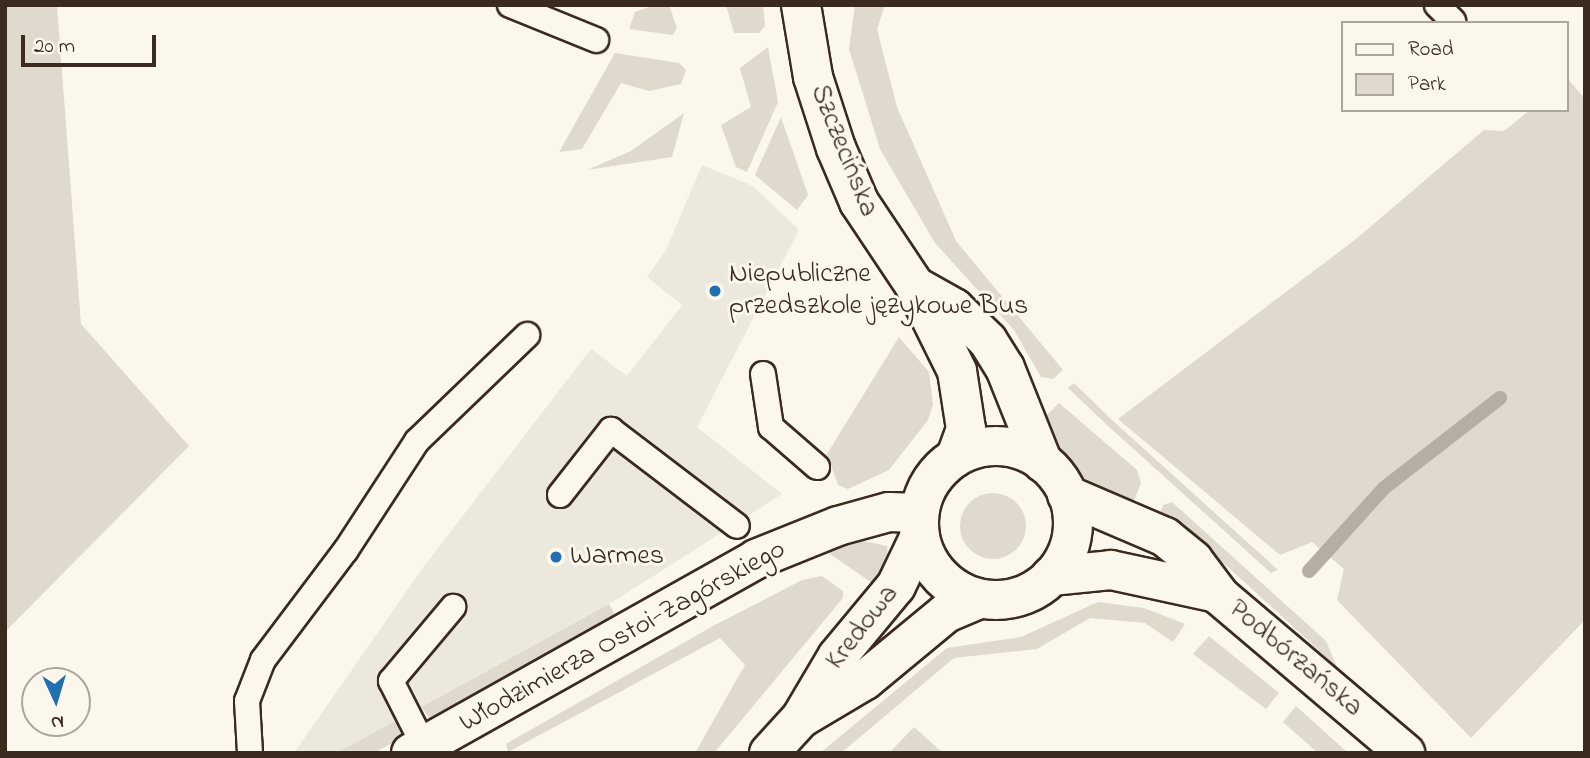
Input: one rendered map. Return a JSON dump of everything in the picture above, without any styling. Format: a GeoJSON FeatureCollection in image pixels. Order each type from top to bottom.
{"type":"FeatureCollection","features":[{"type":"Feature","properties":{"kind":"street","name":"Szczecińska"},"geometry":{"type":"LineString","coordinates":[[801,5],[813,77],[836,148],[859,202],[915,286]]}},
{"type":"Feature","properties":{"kind":"street"},"geometry":{"type":"LineString","coordinates":[[915,286],[954,308],[988,341],[1005,368],[1043,463],[1067,495],[1073,523],[1070,546],[1051,576],[1024,595],[979,599],[939,576],[919,524],[926,490],[957,457],[966,429],[964,398],[957,371],[915,286]]}},
{"type":"Feature","properties":{"kind":"street"},"geometry":{"type":"LineString","coordinates":[[957,457],[1001,446],[1043,463]]}},
{"type":"Feature","properties":{"kind":"street","name":"Podbórzańska"},"geometry":{"type":"LineString","coordinates":[[1067,495],[1166,537],[1192,560],[1217,593],[1405,753]]}},
{"type":"Feature","properties":{"kind":"street","name":"Włodzimierza Ostoi-Zagórskiego"},"geometry":{"type":"LineString","coordinates":[[418,749],[756,559],[838,526],[889,512],[919,524]]}},
{"type":"Feature","properties":{"kind":"street","name":"Kredowa"},"geometry":{"type":"LineString","coordinates":[[769,753],[801,718],[837,657],[905,573],[919,524]]}},
{"type":"Feature","properties":{"kind":"street","name":"Podbórzańska"},"geometry":{"type":"LineString","coordinates":[[1051,576],[1111,570],[1217,593]]}},
{"type":"Feature","properties":{"kind":"street","name":"Kredowa"},"geometry":{"type":"LineString","coordinates":[[801,718],[865,680],[946,613],[979,599]]}},
{"type":"Feature","properties":{"kind":"lane"},"geometry":{"type":"LineString","coordinates":[[510,5],[596,40]]}},
{"type":"Feature","properties":{"kind":"lane"},"geometry":{"type":"LineString","coordinates":[[250,753],[247,701],[263,660],[346,550],[417,441],[527,335]]}},
{"type":"Feature","properties":{"kind":"lane"},"geometry":{"type":"LineString","coordinates":[[763,374],[771,427],[817,467]]}},
{"type":"Feature","properties":{"kind":"lane"},"geometry":{"type":"LineString","coordinates":[[560,495],[611,430],[737,526]]}},
{"type":"Feature","properties":{"kind":"lane"},"geometry":{"type":"LineString","coordinates":[[418,749],[391,681],[453,607]]}},
{"type":"Feature","properties":{"kind":"shaded area"},"geometry":{"type":"Polygon","coordinates":[[[702,165],[753,186],[799,230],[697,427],[782,494],[616,600],[336,753],[294,753],[422,569],[591,349],[627,376],[682,305],[647,277],[666,250],[702,165]]]}},
{"type":"Feature","properties":{"kind":"green space"},"geometry":{"type":"Polygon","coordinates":[[[5,5],[57,5],[81,324],[189,446],[5,632],[5,5]]]}},
{"type":"Feature","properties":{"kind":"green space"},"geometry":{"type":"Polygon","coordinates":[[[656,5],[669,5],[677,28],[673,35],[629,29],[635,12],[656,5]]]}},
{"type":"Feature","properties":{"kind":"green space"},"geometry":{"type":"Polygon","coordinates":[[[726,5],[763,5],[765,26],[759,33],[734,33],[726,5]]]}},
{"type":"Feature","properties":{"kind":"green space"},"geometry":{"type":"Polygon","coordinates":[[[855,5],[885,5],[877,29],[897,107],[956,241],[1063,370],[1053,379],[1041,377],[1014,330],[935,243],[880,149],[849,49],[855,5]]]}},
{"type":"Feature","properties":{"kind":"green space"},"geometry":{"type":"Polygon","coordinates":[[[768,47],[778,102],[747,172],[736,167],[721,125],[751,107],[740,68],[768,47]]]}},
{"type":"Feature","properties":{"kind":"green space"},"geometry":{"type":"Polygon","coordinates":[[[615,53],[679,63],[686,70],[681,84],[649,91],[621,83],[582,149],[559,152],[615,53]]]}},
{"type":"Feature","properties":{"kind":"green space"},"geometry":{"type":"Polygon","coordinates":[[[1569,80],[1585,99],[1585,620],[1471,738],[1337,600],[1344,569],[1312,542],[1280,555],[1118,419],[1356,239],[1484,130],[1504,131],[1528,112],[1569,112],[1569,80]]]}},
{"type":"Feature","properties":{"kind":"green space"},"geometry":{"type":"Polygon","coordinates":[[[684,113],[672,157],[587,170],[631,151],[684,113]]]}},
{"type":"Feature","properties":{"kind":"green space"},"geometry":{"type":"Polygon","coordinates":[[[781,117],[808,195],[797,210],[755,175],[781,117]]]}},
{"type":"Feature","properties":{"kind":"green space"},"geometry":{"type":"Polygon","coordinates":[[[899,337],[929,372],[933,405],[928,420],[889,470],[848,489],[838,485],[827,454],[899,337]]]}},
{"type":"Feature","properties":{"kind":"green space"},"geometry":{"type":"Polygon","coordinates":[[[1074,383],[1278,570],[1271,573],[1107,425],[1068,388],[1074,383]]]}},
{"type":"Feature","properties":{"kind":"green space"},"geometry":{"type":"Polygon","coordinates":[[[1059,403],[1137,470],[1141,483],[1131,508],[1093,489],[1049,436],[1043,419],[1059,403]]]}},
{"type":"Feature","properties":{"kind":"green space"},"geometry":{"type":"Polygon","coordinates":[[[993,493],[1006,495],[1021,508],[1026,526],[1024,539],[1011,554],[993,559],[980,557],[965,544],[960,526],[962,513],[975,498],[993,493]]]}},
{"type":"Feature","properties":{"kind":"green space"},"geometry":{"type":"Polygon","coordinates":[[[1172,502],[1326,641],[1337,667],[1228,567],[1158,518],[1163,505],[1172,502]]]}},
{"type":"Feature","properties":{"kind":"green space"},"geometry":{"type":"Polygon","coordinates":[[[863,541],[887,546],[888,564],[878,587],[827,552],[863,541]]]}},
{"type":"Feature","properties":{"kind":"green space"},"geometry":{"type":"Polygon","coordinates":[[[822,576],[843,591],[843,598],[714,753],[695,753],[745,665],[720,638],[508,752],[506,744],[713,626],[802,580],[822,576]]]}},
{"type":"Feature","properties":{"kind":"green space"},"geometry":{"type":"Polygon","coordinates":[[[1098,602],[1144,608],[1185,624],[1173,642],[1145,623],[1090,618],[1037,649],[954,658],[841,753],[820,753],[947,648],[1021,637],[1098,602]]]}},
{"type":"Feature","properties":{"kind":"green space"},"geometry":{"type":"Polygon","coordinates":[[[609,604],[615,615],[431,720],[421,707],[609,604]]]}},
{"type":"Feature","properties":{"kind":"green space"},"geometry":{"type":"Polygon","coordinates":[[[1209,636],[1279,693],[1266,709],[1193,654],[1209,636]]]}},
{"type":"Feature","properties":{"kind":"green space"},"geometry":{"type":"Polygon","coordinates":[[[1296,706],[1348,753],[1318,753],[1283,722],[1296,706]]]}},
{"type":"Feature","properties":{"kind":"green space"},"geometry":{"type":"Polygon","coordinates":[[[395,721],[403,737],[374,753],[336,753],[395,721]]]}},
{"type":"Feature","properties":{"kind":"green space"},"geometry":{"type":"Polygon","coordinates":[[[914,727],[943,753],[889,753],[914,727]]]}},
{"type":"Feature","properties":{"kind":"waterway"},"geometry":{"type":"LineString","coordinates":[[1309,571],[1384,488],[1500,398]]}},
{"type":"Feature","properties":{"kind":"place","name":"Niepubliczne przedszkole językowe Bus"},"geometry":{"type":"Point","coordinates":[715,291]}},
{"type":"Feature","properties":{"kind":"place","name":"Warmes"},"geometry":{"type":"Point","coordinates":[556,557]}}]}
